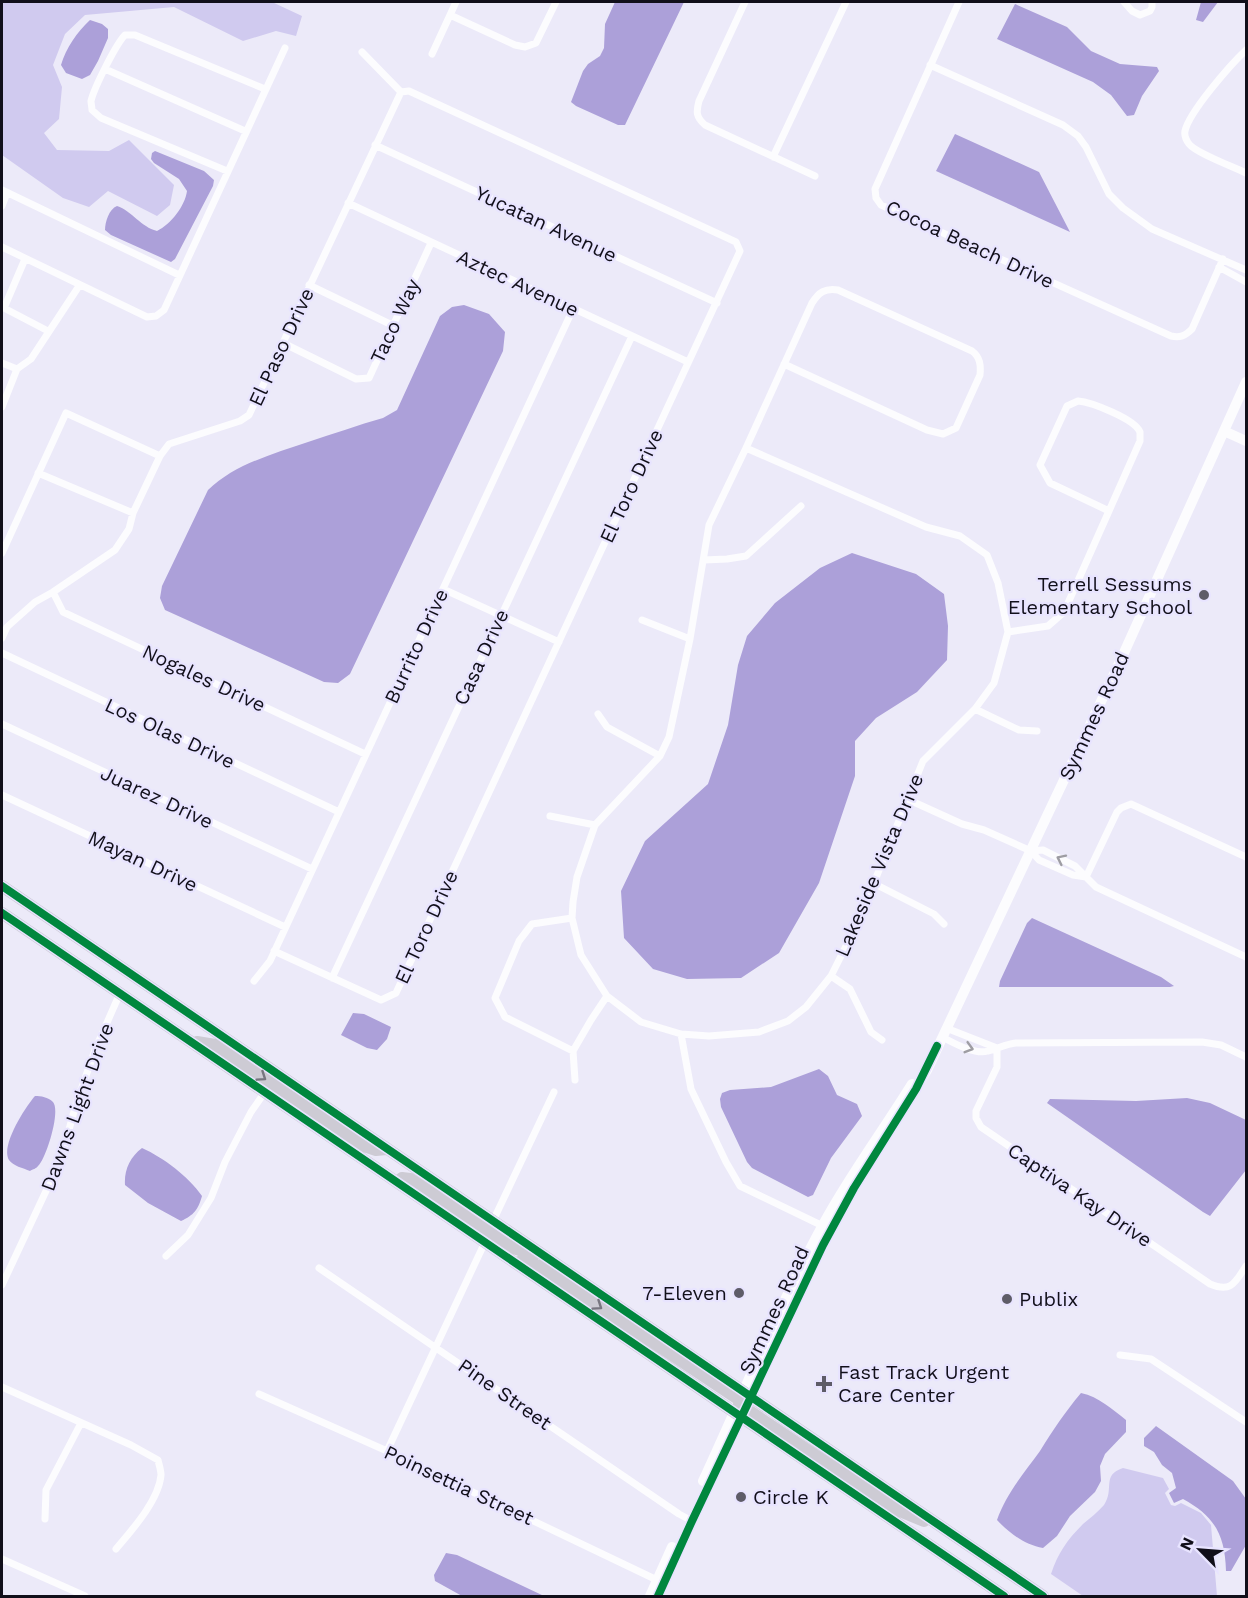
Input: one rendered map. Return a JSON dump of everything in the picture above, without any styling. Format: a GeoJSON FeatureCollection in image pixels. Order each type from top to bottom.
{"type":"FeatureCollection","features":[{"type":"Feature","properties":{"kind":"main road"},"geometry":{"type":"LineString","coordinates":[[2,886],[549,1260],[1004,1596]]}},
{"type":"Feature","properties":{"kind":"main road"},"geometry":{"type":"LineString","coordinates":[[2,913],[484,1242],[939,1525],[1043,1596]]}},
{"type":"Feature","properties":{"kind":"main road"},"geometry":{"type":"LineString","coordinates":[[193,1042],[215,1045],[364,1146],[376,1150],[386,1149]]}},
{"type":"Feature","properties":{"kind":"main road"},"geometry":{"type":"LineString","coordinates":[[397,1182],[402,1178],[410,1179],[511,1247],[549,1260]]}},
{"type":"Feature","properties":{"kind":"street"},"geometry":{"type":"LineString","coordinates":[[432,54],[456,2]]}},
{"type":"Feature","properties":{"kind":"street"},"geometry":{"type":"LineString","coordinates":[[450,15],[515,45],[525,47],[536,43],[556,2]]}},
{"type":"Feature","properties":{"kind":"street"},"geometry":{"type":"LineString","coordinates":[[746,2],[696,111],[699,119],[705,125],[815,176]]}},
{"type":"Feature","properties":{"kind":"street"},"geometry":{"type":"LineString","coordinates":[[773,157],[846,2]]}},
{"type":"Feature","properties":{"kind":"street","name":"Cocoa Beach Drive"},"geometry":{"type":"LineString","coordinates":[[959,2],[875,189],[876,198],[881,205],[1160,331],[1179,337],[1186,335],[1192,329],[1223,259]]}},
{"type":"Feature","properties":{"kind":"street"},"geometry":{"type":"LineString","coordinates":[[1124,2],[1132,11],[1140,15],[1150,11],[1152,2]]}},
{"type":"Feature","properties":{"kind":"street"},"geometry":{"type":"LineString","coordinates":[[227,171],[101,118],[92,110],[92,100],[105,69],[118,42],[125,35],[135,35],[265,89]]}},
{"type":"Feature","properties":{"kind":"street"},"geometry":{"type":"LineString","coordinates":[[2,247],[147,317],[156,316],[164,310],[285,48]]}},
{"type":"Feature","properties":{"kind":"street"},"geometry":{"type":"LineString","coordinates":[[1246,50],[1211,89],[1187,125],[1185,138],[1193,148],[1246,173]]}},
{"type":"Feature","properties":{"kind":"street","name":"El Toro Drive"},"geometry":{"type":"LineString","coordinates":[[274,951],[381,1000],[396,993],[740,251],[736,242],[409,91],[401,92],[362,52]]}},
{"type":"Feature","properties":{"kind":"street"},"geometry":{"type":"LineString","coordinates":[[930,65],[1063,125],[1078,136],[1086,147],[1105,188],[1122,208],[1152,229],[1223,259],[1246,277]]}},
{"type":"Feature","properties":{"kind":"street"},"geometry":{"type":"LineString","coordinates":[[105,69],[246,131]]}},
{"type":"Feature","properties":{"kind":"street","name":"El Paso Drive"},"geometry":{"type":"LineString","coordinates":[[2,638],[7,627],[35,602],[115,550],[129,529],[160,456],[169,444],[240,421],[249,415],[401,92]]}},
{"type":"Feature","properties":{"kind":"street","name":"Yucatan Avenue"},"geometry":{"type":"LineString","coordinates":[[375,145],[717,303]]}},
{"type":"Feature","properties":{"kind":"street"},"geometry":{"type":"LineString","coordinates":[[2,206],[4,192],[179,275]]}},
{"type":"Feature","properties":{"kind":"street","name":"Aztec Avenue"},"geometry":{"type":"LineString","coordinates":[[348,203],[688,362]]}},
{"type":"Feature","properties":{"kind":"street","name":"Taco Way"},"geometry":{"type":"LineString","coordinates":[[283,343],[356,379],[369,378],[431,243]]}},
{"type":"Feature","properties":{"kind":"street"},"geometry":{"type":"LineString","coordinates":[[25,259],[3,308],[48,331]]}},
{"type":"Feature","properties":{"kind":"street"},"geometry":{"type":"LineString","coordinates":[[1219,267],[1246,277]]}},
{"type":"Feature","properties":{"kind":"street"},"geometry":{"type":"LineString","coordinates":[[309,285],[392,325]]}},
{"type":"Feature","properties":{"kind":"street"},"geometry":{"type":"LineString","coordinates":[[2,406],[17,369],[31,359],[79,286]]}},
{"type":"Feature","properties":{"kind":"street","name":"Lakeside Vista Drive"},"geometry":{"type":"LineString","coordinates":[[746,448],[926,527],[960,536],[987,555],[998,583],[1008,632],[994,683],[975,709],[923,760],[863,910],[831,976],[806,1007],[788,1021],[759,1032],[709,1036],[681,1034],[641,1022],[608,996],[581,955],[572,918],[577,877],[595,825],[660,756],[669,737],[690,639],[709,525],[812,303],[822,291],[838,290],[972,351],[976,354],[981,368],[956,428],[943,434],[927,430],[784,364]]}},
{"type":"Feature","properties":{"kind":"street","name":"Burrito Drive"},"geometry":{"type":"LineString","coordinates":[[254,981],[270,961],[573,309]]}},
{"type":"Feature","properties":{"kind":"street","name":"Casa Drive"},"geometry":{"type":"LineString","coordinates":[[332,978],[632,336]]}},
{"type":"Feature","properties":{"kind":"street"},"geometry":{"type":"LineString","coordinates":[[2,363],[17,369]]}},
{"type":"Feature","properties":{"kind":"street","name":"Symmes Road"},"geometry":{"type":"LineString","coordinates":[[650,1596],[861,1160],[942,1037],[1123,656],[1246,382]]}},
{"type":"Feature","properties":{"kind":"street"},"geometry":{"type":"LineString","coordinates":[[1008,632],[1048,626],[1064,612],[1109,511],[1140,441],[1140,432],[1134,424],[1089,402],[1078,401],[1067,406],[1040,465],[1050,483],[1109,511]]}},
{"type":"Feature","properties":{"kind":"street"},"geometry":{"type":"LineString","coordinates":[[2,553],[66,413],[160,456]]}},
{"type":"Feature","properties":{"kind":"street"},"geometry":{"type":"LineString","coordinates":[[1224,430],[1246,441]]}},
{"type":"Feature","properties":{"kind":"street"},"geometry":{"type":"LineString","coordinates":[[38,473],[134,513]]}},
{"type":"Feature","properties":{"kind":"street"},"geometry":{"type":"LineString","coordinates":[[704,560],[728,560],[746,556],[801,506]]}},
{"type":"Feature","properties":{"kind":"street"},"geometry":{"type":"LineString","coordinates":[[443,589],[559,642]]}},
{"type":"Feature","properties":{"kind":"street","name":"Nogales Drive"},"geometry":{"type":"LineString","coordinates":[[53,592],[63,612],[366,754]]}},
{"type":"Feature","properties":{"kind":"street"},"geometry":{"type":"LineString","coordinates":[[642,620],[690,639]]}},
{"type":"Feature","properties":{"kind":"street","name":"Los Olas Drive"},"geometry":{"type":"LineString","coordinates":[[2,653],[339,812]]}},
{"type":"Feature","properties":{"kind":"street"},"geometry":{"type":"LineString","coordinates":[[975,709],[1019,730],[1037,731]]}},
{"type":"Feature","properties":{"kind":"street"},"geometry":{"type":"LineString","coordinates":[[598,714],[607,727],[660,756]]}},
{"type":"Feature","properties":{"kind":"street","name":"Juarez Drive"},"geometry":{"type":"LineString","coordinates":[[2,724],[312,869]]}},
{"type":"Feature","properties":{"kind":"street","name":"Mayan Drive"},"geometry":{"type":"LineString","coordinates":[[2,795],[285,927]]}},
{"type":"Feature","properties":{"kind":"street"},"geometry":{"type":"LineString","coordinates":[[907,799],[1031,851],[1043,850],[1075,866],[1096,886],[1246,957]]}},
{"type":"Feature","properties":{"kind":"street"},"geometry":{"type":"LineString","coordinates":[[1086,877],[1117,812],[1131,804],[1246,857]]}},
{"type":"Feature","properties":{"kind":"street"},"geometry":{"type":"LineString","coordinates":[[550,816],[595,825]]}},
{"type":"Feature","properties":{"kind":"street"},"geometry":{"type":"LineString","coordinates":[[873,883],[933,914],[944,924]]}},
{"type":"Feature","properties":{"kind":"street"},"geometry":{"type":"LineString","coordinates":[[572,918],[532,924],[519,941],[495,998],[505,1017],[573,1051]]}},
{"type":"Feature","properties":{"kind":"street"},"geometry":{"type":"LineString","coordinates":[[831,976],[850,989],[872,1032],[882,1040]]}},
{"type":"Feature","properties":{"kind":"street","name":"Dawns Light Drive"},"geometry":{"type":"LineString","coordinates":[[2,1285],[61,1159],[76,1104],[95,1050],[120,993]]}},
{"type":"Feature","properties":{"kind":"street"},"geometry":{"type":"LineString","coordinates":[[575,1080],[573,1051],[608,996]]}},
{"type":"Feature","properties":{"kind":"street"},"geometry":{"type":"LineString","coordinates":[[681,1034],[691,1089],[740,1186],[827,1227]]}},
{"type":"Feature","properties":{"kind":"street"},"geometry":{"type":"LineString","coordinates":[[942,1037],[997,1048],[1016,1043],[1202,1042],[1221,1045],[1246,1057]]}},
{"type":"Feature","properties":{"kind":"street","name":"Captiva Kay Drive"},"geometry":{"type":"LineString","coordinates":[[997,1048],[997,1067],[976,1111],[976,1118],[981,1127],[1210,1284],[1219,1288],[1228,1288],[1236,1282],[1246,1266]]}},
{"type":"Feature","properties":{"kind":"street"},"geometry":{"type":"LineString","coordinates":[[166,1256],[188,1235],[211,1198],[230,1152],[251,1112],[265,1092]]}},
{"type":"Feature","properties":{"kind":"street"},"geometry":{"type":"LineString","coordinates":[[493,1221],[554,1092]]}},
{"type":"Feature","properties":{"kind":"street"},"geometry":{"type":"LineString","coordinates":[[387,1451],[484,1242]]}},
{"type":"Feature","properties":{"kind":"street","name":"Pine Street"},"geometry":{"type":"LineString","coordinates":[[319,1268],[688,1519]]}},
{"type":"Feature","properties":{"kind":"street"},"geometry":{"type":"LineString","coordinates":[[1120,1355],[1152,1359],[1246,1422]]}},
{"type":"Feature","properties":{"kind":"street"},"geometry":{"type":"LineString","coordinates":[[2,1387],[131,1445],[158,1460],[161,1474],[156,1491],[141,1518],[116,1549]]}},
{"type":"Feature","properties":{"kind":"street","name":"Poinsettia Street"},"geometry":{"type":"LineString","coordinates":[[259,1394],[387,1451],[657,1580]]}},
{"type":"Feature","properties":{"kind":"street"},"geometry":{"type":"LineString","coordinates":[[45,1519],[46,1490],[81,1423]]}},
{"type":"Feature","properties":{"kind":"street","name":"Symmes Road"},"geometry":{"type":"LineString","coordinates":[[658,1596],[688,1519]]}},
{"type":"Feature","properties":{"kind":"street"},"geometry":{"type":"LineString","coordinates":[[2,1559],[85,1596]]}},
{"type":"Feature","properties":{"kind":"shaded area"},"geometry":{"type":"Polygon","coordinates":[[[2,2],[272,2],[302,16],[296,36],[276,31],[243,41],[174,7],[85,15],[65,34],[53,65],[62,87],[59,119],[44,133],[57,150],[109,151],[129,140],[174,185],[170,205],[157,216],[108,191],[89,207],[63,198],[2,155],[2,2]]]}},
{"type":"Feature","properties":{"kind":"shaded area"},"geometry":{"type":"Polygon","coordinates":[[[615,2],[684,2],[625,125],[618,125],[571,102],[583,71],[588,64],[600,56],[604,48],[605,24],[615,2]]]}},
{"type":"Feature","properties":{"kind":"shaded area"},"geometry":{"type":"Polygon","coordinates":[[[1201,2],[1218,2],[1203,22],[1196,20],[1201,2]]]}},
{"type":"Feature","properties":{"kind":"shaded area"},"geometry":{"type":"Polygon","coordinates":[[[1015,4],[1067,27],[1091,51],[1120,64],[1157,67],[1159,71],[1142,96],[1134,115],[1127,116],[1111,95],[1093,82],[997,39],[1015,4]]]}},
{"type":"Feature","properties":{"kind":"shaded area"},"geometry":{"type":"Polygon","coordinates":[[[90,20],[108,29],[108,38],[90,75],[82,79],[66,73],[61,65],[72,41],[90,20]]]}},
{"type":"Feature","properties":{"kind":"shaded area"},"geometry":{"type":"Polygon","coordinates":[[[955,134],[1039,172],[1070,232],[936,171],[955,134]]]}},
{"type":"Feature","properties":{"kind":"shaded area"},"geometry":{"type":"Polygon","coordinates":[[[155,151],[204,171],[214,180],[175,259],[171,262],[111,235],[105,230],[108,216],[117,206],[157,231],[167,224],[180,208],[187,191],[179,179],[154,163],[151,159],[155,151]]]}},
{"type":"Feature","properties":{"kind":"shaded area"},"geometry":{"type":"Polygon","coordinates":[[[464,305],[489,314],[505,332],[503,351],[350,674],[338,683],[324,682],[165,610],[160,598],[162,586],[208,490],[230,473],[255,461],[383,418],[397,410],[440,316],[452,307],[464,305]]]}},
{"type":"Feature","properties":{"kind":"shaded area"},"geometry":{"type":"Polygon","coordinates":[[[852,553],[916,574],[944,594],[948,626],[947,660],[917,692],[876,718],[855,741],[855,776],[819,883],[779,953],[741,978],[687,979],[653,969],[624,938],[621,891],[645,841],[708,784],[728,725],[738,665],[747,636],[775,603],[820,568],[852,553]]]}},
{"type":"Feature","properties":{"kind":"shaded area"},"geometry":{"type":"Polygon","coordinates":[[[1032,918],[1161,977],[1174,986],[999,987],[1027,923],[1032,918]]]}},
{"type":"Feature","properties":{"kind":"shaded area"},"geometry":{"type":"Polygon","coordinates":[[[353,1013],[364,1014],[391,1027],[387,1039],[377,1050],[367,1048],[341,1035],[353,1013]]]}},
{"type":"Feature","properties":{"kind":"shaded area"},"geometry":{"type":"Polygon","coordinates":[[[819,1069],[828,1076],[837,1095],[857,1104],[862,1116],[831,1158],[813,1195],[808,1197],[752,1168],[721,1107],[720,1099],[722,1093],[730,1090],[771,1087],[819,1069]]]}},
{"type":"Feature","properties":{"kind":"shaded area"},"geometry":{"type":"Polygon","coordinates":[[[35,1096],[44,1097],[53,1102],[55,1115],[52,1135],[45,1154],[37,1167],[30,1171],[13,1164],[7,1154],[15,1127],[35,1096]]]}},
{"type":"Feature","properties":{"kind":"shaded area"},"geometry":{"type":"Polygon","coordinates":[[[1187,1098],[1210,1103],[1246,1120],[1246,1170],[1210,1216],[1047,1103],[1050,1099],[1136,1101],[1187,1098]]]}},
{"type":"Feature","properties":{"kind":"shaded area"},"geometry":{"type":"Polygon","coordinates":[[[142,1148],[175,1168],[202,1196],[195,1212],[189,1217],[181,1221],[148,1203],[125,1185],[129,1164],[142,1148]]]}},
{"type":"Feature","properties":{"kind":"shaded area"},"geometry":{"type":"Polygon","coordinates":[[[1081,1393],[1099,1400],[1126,1420],[1126,1432],[1105,1454],[1100,1466],[1101,1481],[1095,1492],[1070,1516],[1057,1536],[1043,1548],[1018,1538],[997,1520],[1016,1484],[1081,1393]]]}},
{"type":"Feature","properties":{"kind":"shaded area"},"geometry":{"type":"Polygon","coordinates":[[[1156,1426],[1233,1481],[1246,1499],[1246,1545],[1231,1571],[1226,1571],[1220,1536],[1210,1519],[1183,1499],[1174,1503],[1169,1493],[1176,1488],[1172,1473],[1162,1465],[1154,1452],[1144,1446],[1144,1438],[1156,1426]]]}},
{"type":"Feature","properties":{"kind":"shaded area"},"geometry":{"type":"Polygon","coordinates":[[[1123,1468],[1163,1478],[1169,1489],[1165,1493],[1171,1505],[1181,1503],[1201,1513],[1211,1525],[1217,1596],[1083,1596],[1051,1574],[1068,1541],[1104,1505],[1109,1493],[1112,1474],[1123,1468]]]}},
{"type":"Feature","properties":{"kind":"shaded area"},"geometry":{"type":"Polygon","coordinates":[[[446,1553],[457,1555],[544,1596],[462,1596],[435,1581],[434,1575],[446,1553]]]}},
{"type":"Feature","properties":{"kind":"cycle path"},"geometry":{"type":"LineString","coordinates":[[2,886],[1043,1596]]}},
{"type":"Feature","properties":{"kind":"cycle path"},"geometry":{"type":"LineString","coordinates":[[2,913],[1004,1596]]}},
{"type":"Feature","properties":{"kind":"cycle path"},"geometry":{"type":"LineString","coordinates":[[658,1596],[823,1245],[854,1188],[916,1089],[937,1046]]}},
{"type":"Feature","properties":{"kind":"place","name":"Terrell Sessums Elementary School"},"geometry":{"type":"Point","coordinates":[1204,595]}},
{"type":"Feature","properties":{"kind":"place","name":"7-Eleven"},"geometry":{"type":"Point","coordinates":[739,1293]}},
{"type":"Feature","properties":{"kind":"place","name":"Publix"},"geometry":{"type":"Point","coordinates":[1007,1299]}},
{"type":"Feature","properties":{"kind":"place","name":"Fast Track Urgent Care Center"},"geometry":{"type":"Point","coordinates":[824,1384]}},
{"type":"Feature","properties":{"kind":"place","name":"Circle K"},"geometry":{"type":"Point","coordinates":[741,1497]}}]}
